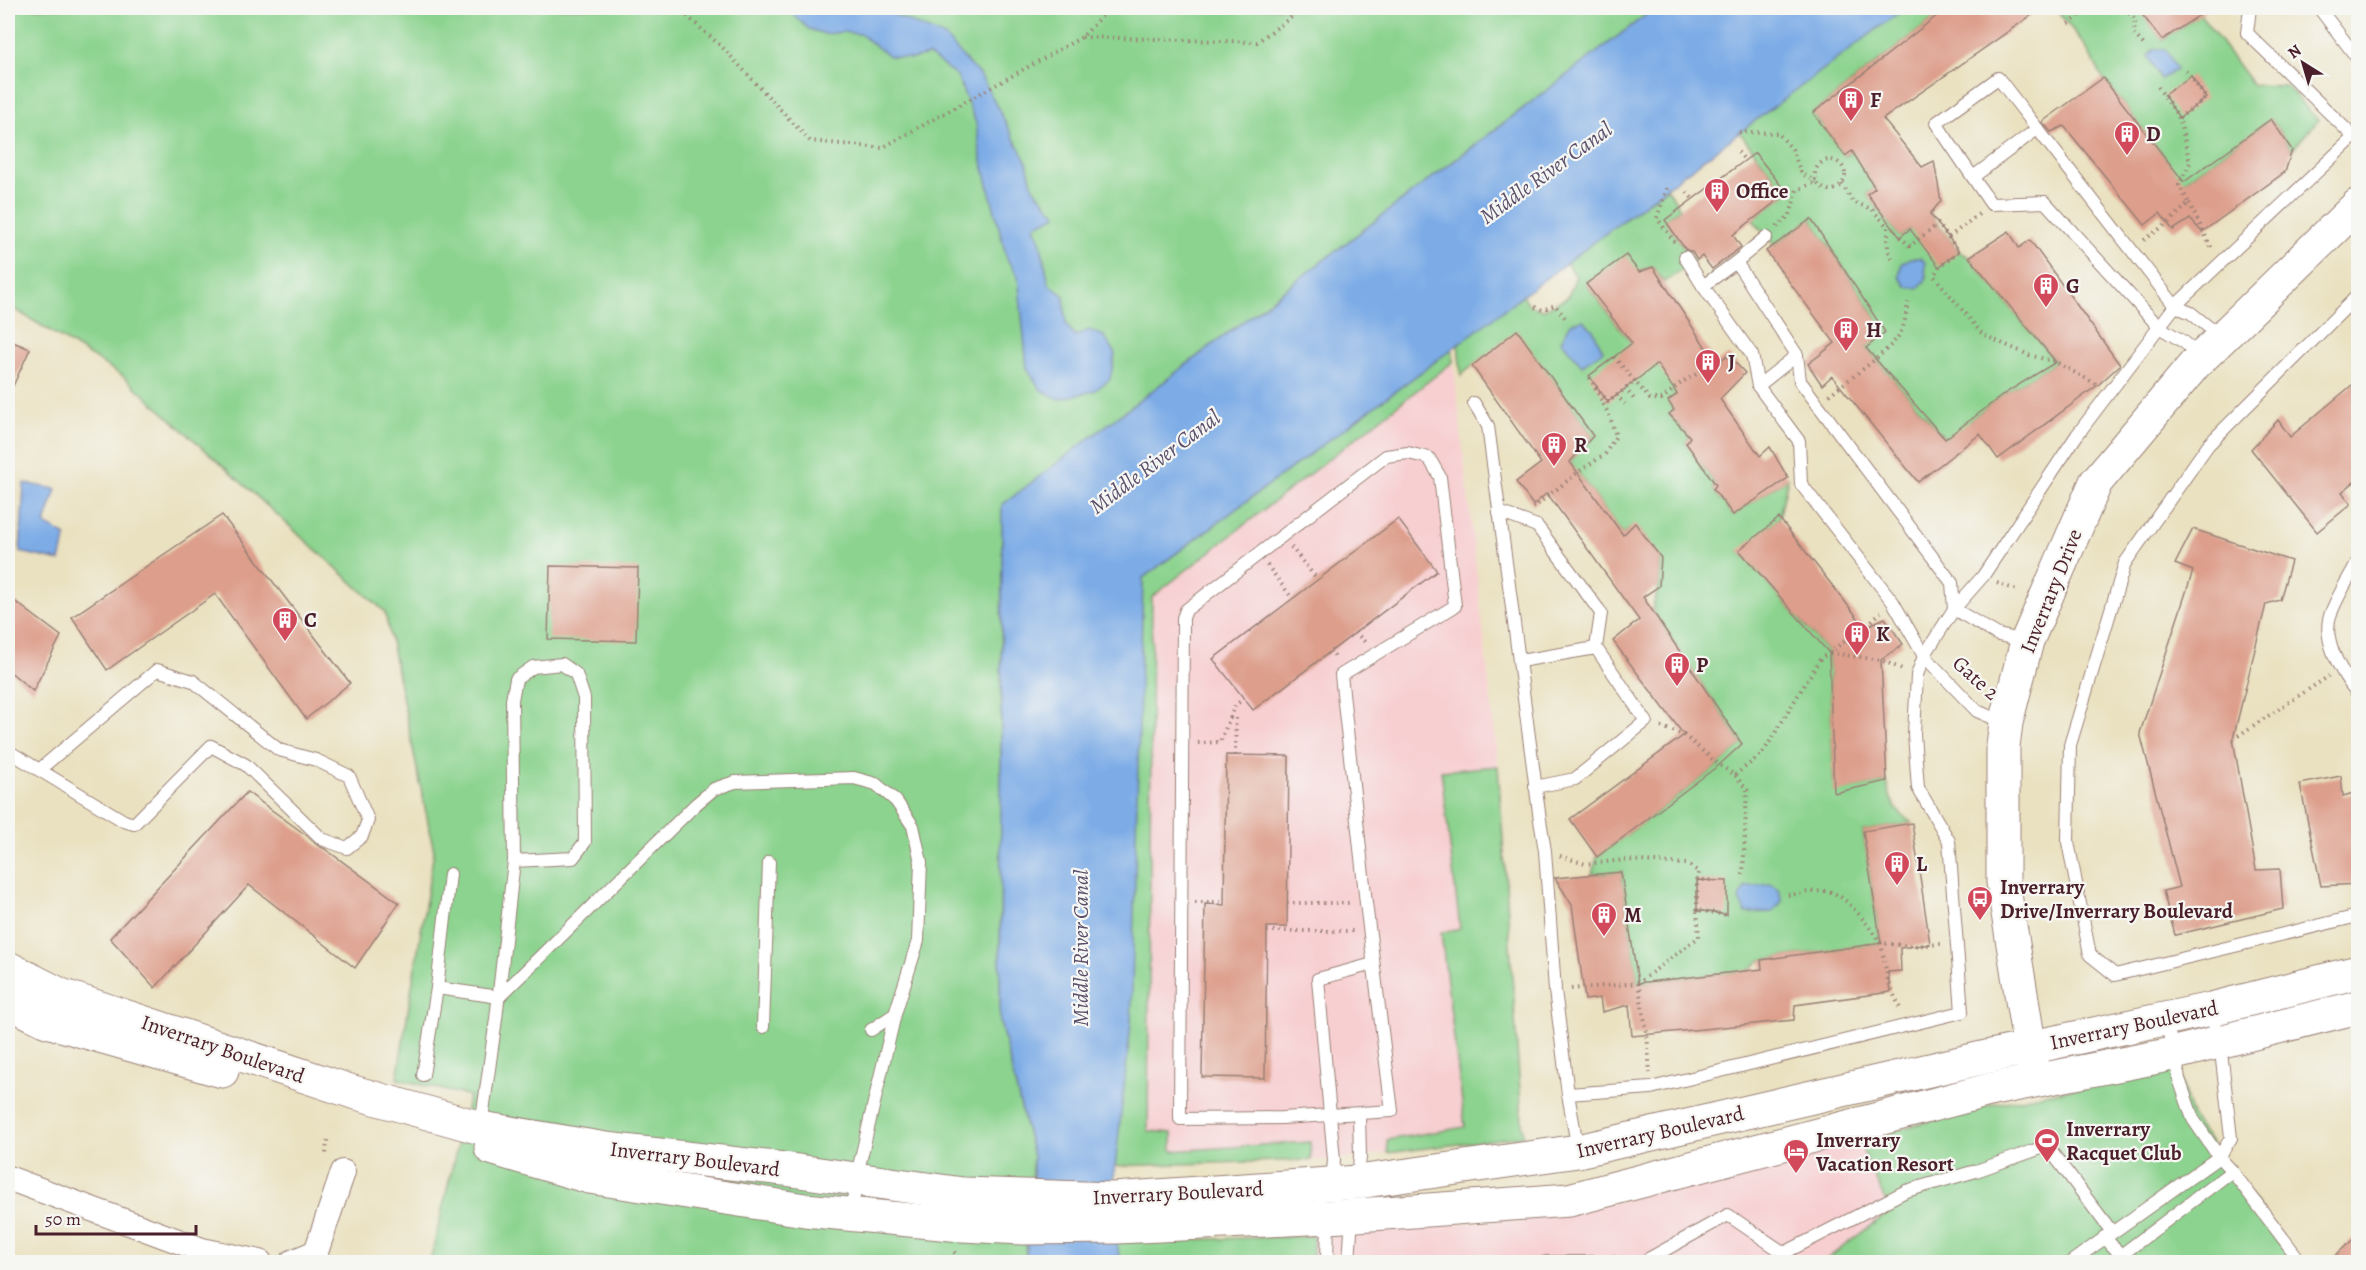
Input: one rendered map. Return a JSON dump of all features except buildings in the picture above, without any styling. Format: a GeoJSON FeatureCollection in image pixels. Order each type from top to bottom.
{"type":"FeatureCollection","features":[{"type":"Feature","properties":{"kind":"street","name":"Inverrary Drive"},"geometry":{"type":"LineString","coordinates":[[2036,1081],[2028,1048],[2003,882],[2003,746],[2006,723],[2027,642],[2096,482],[2211,348],[2358,205]]}},
{"type":"Feature","properties":{"kind":"street","name":"Inverrary Boulevard"},"geometry":{"type":"LineString","coordinates":[[8,968],[61,995],[353,1092],[481,1128],[606,1149],[963,1194],[1023,1212]]}},
{"type":"Feature","properties":{"kind":"street","name":"Inverrary Boulevard"},"geometry":{"type":"LineString","coordinates":[[1343,1199],[1578,1151],[2028,1048],[2211,1009],[2358,972]]}},
{"type":"Feature","properties":{"kind":"street","name":"Inverrary Boulevard"},"geometry":{"type":"LineString","coordinates":[[8,1002],[46,1021],[589,1177],[805,1210],[962,1225],[1023,1212],[1115,1213],[1343,1199],[1569,1200],[1993,1089],[2175,1053],[2358,1006]]}},
{"type":"Feature","properties":{"kind":"street"},"geometry":{"type":"LineString","coordinates":[[292,1263],[316,1252],[344,1172]]}},
{"type":"Feature","properties":{"kind":"street"},"geometry":{"type":"LineString","coordinates":[[8,1178],[202,1256],[260,1263]]}},
{"type":"Feature","properties":{"kind":"lane"},"geometry":{"type":"LineString","coordinates":[[1568,1094],[1651,1088],[1962,1012],[1948,841],[1918,788],[1914,734],[1917,675],[1924,656],[1954,609],[1983,576],[2071,444],[2175,306],[2356,135],[2247,33],[2250,8]]}},
{"type":"Feature","properties":{"kind":"lane"},"geometry":{"type":"LineString","coordinates":[[2319,8],[2358,59]]}},
{"type":"Feature","properties":{"kind":"lane"},"geometry":{"type":"LineString","coordinates":[[1998,78],[2175,306],[2191,313],[2211,348],[2184,342],[2158,327],[2045,202],[1991,204],[1936,123],[1998,78]]}},
{"type":"Feature","properties":{"kind":"lane"},"geometry":{"type":"LineString","coordinates":[[1972,177],[2037,129]]}},
{"type":"Feature","properties":{"kind":"lane"},"geometry":{"type":"LineString","coordinates":[[1703,286],[1766,237]]}},
{"type":"Feature","properties":{"kind":"lane"},"geometry":{"type":"LineString","coordinates":[[1685,257],[1752,355],[1758,386],[1797,355]]}},
{"type":"Feature","properties":{"kind":"lane"},"geometry":{"type":"LineString","coordinates":[[1736,262],[1797,355],[1800,381],[1819,403],[1952,583],[1954,609]]}},
{"type":"Feature","properties":{"kind":"lane"},"geometry":{"type":"LineString","coordinates":[[2358,295],[2208,445],[2125,563],[2070,745],[2068,842],[2090,956],[2115,975],[2358,916]]}},
{"type":"Feature","properties":{"kind":"lane","name":"Gate 2"},"geometry":{"type":"LineString","coordinates":[[1758,386],[1800,441],[1801,484],[1893,602],[1924,656],[1977,711],[2006,723]]}},
{"type":"Feature","properties":{"kind":"lane"},"geometry":{"type":"LineString","coordinates":[[1474,403],[1488,426],[1545,851],[1555,990],[1568,1094],[1578,1151]]}},
{"type":"Feature","properties":{"kind":"lane"},"geometry":{"type":"LineString","coordinates":[[1408,453],[1429,458],[1440,477],[1455,606],[1341,675],[1369,931],[1392,1112],[1330,1116],[1180,1119],[1183,618],[1186,610],[1258,552],[1386,456],[1408,453]]}},
{"type":"Feature","properties":{"kind":"lane"},"geometry":{"type":"LineString","coordinates":[[1499,512],[1537,526],[1601,613],[1596,648],[1646,721],[1575,778],[1535,787]]}},
{"type":"Feature","properties":{"kind":"lane"},"geometry":{"type":"LineString","coordinates":[[2358,561],[2329,617],[2330,637],[2339,669],[2358,694]]}},
{"type":"Feature","properties":{"kind":"lane","name":"Gate 2"},"geometry":{"type":"LineString","coordinates":[[1954,609],[1998,635],[2027,642]]}},
{"type":"Feature","properties":{"kind":"lane"},"geometry":{"type":"LineString","coordinates":[[1520,661],[1596,648]]}},
{"type":"Feature","properties":{"kind":"lane"},"geometry":{"type":"LineString","coordinates":[[481,1128],[514,861],[512,699],[516,679],[533,667],[562,664],[576,674],[584,698],[585,842],[573,858],[514,861]]}},
{"type":"Feature","properties":{"kind":"lane"},"geometry":{"type":"LineString","coordinates":[[8,752],[124,821],[134,824],[211,746],[246,765],[322,839],[346,848],[362,836],[368,820],[349,776],[316,760],[279,750],[193,681],[158,670],[39,770]]}},
{"type":"Feature","properties":{"kind":"lane"},"geometry":{"type":"LineString","coordinates":[[499,997],[640,858],[714,789],[735,782],[854,778],[876,784],[896,801],[913,826],[921,862],[918,941],[895,1014],[856,1179],[852,1214]]}},
{"type":"Feature","properties":{"kind":"lane"},"geometry":{"type":"LineString","coordinates":[[763,1027],[769,862]]}},
{"type":"Feature","properties":{"kind":"lane"},"geometry":{"type":"LineString","coordinates":[[423,1075],[450,874]]}},
{"type":"Feature","properties":{"kind":"lane"},"geometry":{"type":"LineString","coordinates":[[1359,1114],[1360,1156],[1343,1199],[1327,1262],[1350,1262],[1343,1199],[1334,1160],[1318,979],[1373,964]]}},
{"type":"Feature","properties":{"kind":"lane"},"geometry":{"type":"LineString","coordinates":[[436,988],[499,997]]}},
{"type":"Feature","properties":{"kind":"lane"},"geometry":{"type":"LineString","coordinates":[[2071,1263],[2219,1157],[2231,1138],[2222,1060],[2211,1009]]}},
{"type":"Feature","properties":{"kind":"lane"},"geometry":{"type":"LineString","coordinates":[[871,1030],[895,1014]]}},
{"type":"Feature","properties":{"kind":"lane"},"geometry":{"type":"LineString","coordinates":[[2163,1019],[2175,1053],[2179,1079],[2193,1119],[2219,1157],[2301,1263]]}},
{"type":"Feature","properties":{"kind":"lane"},"geometry":{"type":"LineString","coordinates":[[1643,1263],[1728,1215],[1784,1253],[1906,1191],[1976,1171],[2048,1146],[2108,1235],[2116,1259],[2232,1171]]}},
{"type":"Feature","properties":{"kind":"lane"},"geometry":{"type":"LineString","coordinates":[[1546,1263],[1613,1262]]}},
{"type":"Feature","properties":{"kind":"path"},"geometry":{"type":"LineString","coordinates":[[678,8],[722,47],[810,141],[882,148],[1082,37],[1110,8]]}},
{"type":"Feature","properties":{"kind":"path"},"geometry":{"type":"LineString","coordinates":[[1082,37],[1257,42],[1304,8]]}},
{"type":"Feature","properties":{"kind":"path"},"geometry":{"type":"LineString","coordinates":[[2069,24],[2089,8]]}},
{"type":"Feature","properties":{"kind":"path"},"geometry":{"type":"LineString","coordinates":[[2125,8],[2134,19],[2134,34],[2145,45]]}},
{"type":"Feature","properties":{"kind":"path"},"geometry":{"type":"LineString","coordinates":[[2180,118],[2206,98],[2186,71]]}},
{"type":"Feature","properties":{"kind":"path"},"geometry":{"type":"LineString","coordinates":[[2158,87],[2180,118],[2190,163],[2179,185],[2219,263]]}},
{"type":"Feature","properties":{"kind":"path"},"geometry":{"type":"LineString","coordinates":[[1739,132],[1778,133],[1792,148],[1800,173],[1827,190],[1835,189],[1842,184],[1845,180],[1845,171],[1840,163],[1831,160],[1818,165],[1815,173],[1816,182]]}},
{"type":"Feature","properties":{"kind":"path"},"geometry":{"type":"LineString","coordinates":[[1738,152],[1744,159]]}},
{"type":"Feature","properties":{"kind":"path"},"geometry":{"type":"LineString","coordinates":[[1766,237],[1790,215],[1797,190],[1816,182]]}},
{"type":"Feature","properties":{"kind":"path"},"geometry":{"type":"LineString","coordinates":[[1842,184],[1853,202],[1872,209],[1888,227],[1888,250],[1892,258]]}},
{"type":"Feature","properties":{"kind":"path"},"geometry":{"type":"LineString","coordinates":[[1666,188],[1657,218],[1685,257]]}},
{"type":"Feature","properties":{"kind":"path"},"geometry":{"type":"LineString","coordinates":[[1688,192],[1692,198]]}},
{"type":"Feature","properties":{"kind":"path"},"geometry":{"type":"LineString","coordinates":[[2131,249],[2168,223],[2189,203]]}},
{"type":"Feature","properties":{"kind":"path"},"geometry":{"type":"LineString","coordinates":[[1949,237],[1991,204]]}},
{"type":"Feature","properties":{"kind":"path"},"geometry":{"type":"LineString","coordinates":[[1900,237],[1910,246],[1938,224],[1959,251],[1939,267],[1934,276],[1983,335],[2029,355],[2056,362],[2109,393]]}},
{"type":"Feature","properties":{"kind":"path"},"geometry":{"type":"LineString","coordinates":[[1819,403],[1883,352],[1898,337],[1908,302]]}},
{"type":"Feature","properties":{"kind":"path"},"geometry":{"type":"LineString","coordinates":[[1535,307],[1543,310],[1555,305],[1566,319]]}},
{"type":"Feature","properties":{"kind":"path"},"geometry":{"type":"LineString","coordinates":[[1614,357],[1650,399],[1662,399],[1707,366],[1746,346]]}},
{"type":"Feature","properties":{"kind":"path"},"geometry":{"type":"LineString","coordinates":[[1518,519],[1605,454],[1616,436],[1611,417],[1589,376],[1608,402],[1634,381]]}},
{"type":"Feature","properties":{"kind":"path"},"geometry":{"type":"LineString","coordinates":[[1625,388],[1634,399]]}},
{"type":"Feature","properties":{"kind":"path"},"geometry":{"type":"LineString","coordinates":[[1616,395],[1625,404]]}},
{"type":"Feature","properties":{"kind":"path"},"geometry":{"type":"LineString","coordinates":[[1282,535],[1317,579]]}},
{"type":"Feature","properties":{"kind":"path"},"geometry":{"type":"LineString","coordinates":[[1258,552],[1292,598]]}},
{"type":"Feature","properties":{"kind":"path"},"geometry":{"type":"LineString","coordinates":[[1983,576],[2004,587],[2019,591]]}},
{"type":"Feature","properties":{"kind":"path"},"geometry":{"type":"LineString","coordinates":[[1735,775],[1762,753],[1820,659],[1865,627],[1893,602]]}},
{"type":"Feature","properties":{"kind":"path"},"geometry":{"type":"LineString","coordinates":[[1829,653],[1881,660],[1917,675]]}},
{"type":"Feature","properties":{"kind":"path"},"geometry":{"type":"LineString","coordinates":[[2233,739],[2339,669]]}},
{"type":"Feature","properties":{"kind":"path"},"geometry":{"type":"LineString","coordinates":[[1182,743],[1220,742],[1235,705],[1244,699]]}},
{"type":"Feature","properties":{"kind":"path"},"geometry":{"type":"LineString","coordinates":[[1230,718],[1236,718],[1235,755]]}},
{"type":"Feature","properties":{"kind":"path"},"geometry":{"type":"LineString","coordinates":[[1646,721],[1684,735],[1719,765],[1735,775],[1748,790],[1743,875]]}},
{"type":"Feature","properties":{"kind":"path"},"geometry":{"type":"LineString","coordinates":[[1545,851],[1586,864],[1625,860],[1687,864],[1699,872],[1696,910],[1699,937],[1638,983],[1555,990]]}},
{"type":"Feature","properties":{"kind":"path"},"geometry":{"type":"LineString","coordinates":[[1697,880],[1713,880]]}},
{"type":"Feature","properties":{"kind":"path"},"geometry":{"type":"LineString","coordinates":[[1788,895],[1830,892],[1845,902],[1867,923],[1881,943],[1888,981],[1907,1025]]}},
{"type":"Feature","properties":{"kind":"path"},"geometry":{"type":"LineString","coordinates":[[1181,902],[1224,902]]}},
{"type":"Feature","properties":{"kind":"path"},"geometry":{"type":"LineString","coordinates":[[1287,903],[1366,903]]}},
{"type":"Feature","properties":{"kind":"path"},"geometry":{"type":"LineString","coordinates":[[1696,910],[1727,915]]}},
{"type":"Feature","properties":{"kind":"path"},"geometry":{"type":"LineString","coordinates":[[1267,931],[1369,931]]}},
{"type":"Feature","properties":{"kind":"path"},"geometry":{"type":"LineString","coordinates":[[1881,943],[1912,946],[1957,943]]}},
{"type":"Feature","properties":{"kind":"path"},"geometry":{"type":"LineString","coordinates":[[1638,983],[1647,1034],[1651,1088]]}},
{"type":"Feature","properties":{"kind":"path"},"geometry":{"type":"LineString","coordinates":[[1161,1263],[1164,1250]]}},
{"type":"Feature","properties":{"kind":"shaded area"},"geometry":{"type":"Polygon","coordinates":[[[1452,349],[1498,766],[1523,1136],[1334,1160],[1114,1166],[1131,1024],[1143,578],[1452,349]]]}},
{"type":"Feature","properties":{"kind":"shaded area","name":"Inverrary Vacation Resort"},"geometry":{"type":"Polygon","coordinates":[[[1858,1140],[1890,1211],[1823,1262],[1313,1262],[1313,1236],[1568,1214],[1858,1140]]]}},
{"type":"Feature","properties":{"kind":"green space"},"geometry":{"type":"Polygon","coordinates":[[[8,8],[1655,8],[1002,505],[1000,1022],[1033,1156],[1025,1262],[430,1262],[469,1096],[397,1079],[434,851],[385,612],[123,376],[8,305],[8,8]]]}},
{"type":"Feature","properties":{"kind":"green space"},"geometry":{"type":"Polygon","coordinates":[[[1905,8],[1947,8],[1813,113],[1845,156],[1854,151],[1875,188],[1867,194],[1900,237],[1930,214],[1959,251],[1969,257],[2056,362],[2007,392],[1969,421],[1957,452],[1866,348],[1885,331],[1811,219],[1774,245],[1753,220],[1787,193],[1739,132],[1905,8]]]}},
{"type":"Feature","properties":{"kind":"green space"},"geometry":{"type":"Polygon","coordinates":[[[2055,8],[2137,8],[2163,40],[2200,14],[2253,85],[2286,86],[2318,120],[2292,150],[2271,119],[2179,185],[2169,163],[2103,78],[2084,44],[2055,8]]]}},
{"type":"Feature","properties":{"kind":"green space"},"geometry":{"type":"Polygon","coordinates":[[[1667,188],[1680,208],[1665,220],[1694,262],[1664,282],[1653,267],[1586,284],[1647,363],[1658,365],[1685,388],[1668,401],[1674,410],[1669,414],[1690,437],[1686,443],[1716,485],[1713,489],[1733,515],[1788,478],[1779,518],[1740,551],[1829,653],[1834,792],[1887,781],[1894,805],[1912,823],[1863,831],[1881,943],[1761,960],[1748,971],[1638,983],[1621,872],[1592,874],[1597,857],[1719,765],[1742,744],[1652,610],[1659,586],[1661,558],[1635,524],[1623,535],[1570,462],[1593,436],[1517,331],[1461,375],[1458,344],[1523,295],[1529,305],[1543,310],[1568,297],[1576,276],[1566,263],[1667,188]]]}},
{"type":"Feature","properties":{"kind":"green space"},"geometry":{"type":"Polygon","coordinates":[[[1452,349],[1453,362],[1152,597],[1148,1131],[1172,1133],[1172,1151],[1310,1142],[1311,1160],[1114,1166],[1143,578],[1452,349]]]}},
{"type":"Feature","properties":{"kind":"green space"},"geometry":{"type":"Polygon","coordinates":[[[1498,766],[1523,1136],[1388,1153],[1387,1140],[1465,1127],[1441,933],[1460,929],[1441,771],[1498,766]]]}},
{"type":"Feature","properties":{"kind":"green space","name":"Inverrary Racquet Club"},"geometry":{"type":"Polygon","coordinates":[[[2177,1068],[2193,1119],[2300,1262],[1823,1262],[1890,1211],[1858,1140],[1995,1104],[2177,1068]]]}},
{"type":"Feature","properties":{"kind":"green space"},"geometry":{"type":"Polygon","coordinates":[[[1313,1236],[1313,1262],[1112,1262],[1108,1242],[1313,1236]]]}},
{"type":"Feature","properties":{"kind":"water"},"geometry":{"type":"Polygon","coordinates":[[[786,8],[879,8],[945,37],[982,78],[1027,163],[1033,188],[1057,215],[1034,226],[1040,240],[1049,284],[1064,296],[1066,324],[1075,336],[1089,330],[1104,336],[1115,354],[1110,379],[1094,391],[1059,399],[1041,390],[1027,368],[1018,276],[1007,259],[981,157],[976,123],[957,76],[929,55],[911,59],[889,56],[860,34],[843,32],[825,34],[809,29],[786,8]]]}},
{"type":"Feature","properties":{"kind":"water","name":"Middle River Canal"},"geometry":{"type":"Polygon","coordinates":[[[1655,8],[1905,8],[1143,578],[1131,1024],[1111,1204],[1120,1262],[1025,1262],[1033,1200],[1033,1156],[1000,1022],[1002,505],[1655,8]]]}},
{"type":"Feature","properties":{"kind":"water"},"geometry":{"type":"Polygon","coordinates":[[[2165,49],[2177,69],[2161,79],[2148,56],[2153,50],[2165,49]]]}},
{"type":"Feature","properties":{"kind":"water"},"geometry":{"type":"Polygon","coordinates":[[[1910,258],[1921,258],[1925,262],[1926,280],[1918,288],[1907,287],[1899,277],[1902,263],[1910,258]]]}},
{"type":"Feature","properties":{"kind":"water"},"geometry":{"type":"Polygon","coordinates":[[[1583,320],[1593,330],[1603,351],[1582,365],[1561,341],[1571,323],[1583,320]]]}},
{"type":"Feature","properties":{"kind":"water"},"geometry":{"type":"Polygon","coordinates":[[[24,483],[56,489],[45,524],[66,536],[60,561],[20,552],[24,483]]]}},
{"type":"Feature","properties":{"kind":"water"},"geometry":{"type":"Polygon","coordinates":[[[1771,884],[1779,890],[1782,901],[1773,912],[1746,913],[1739,900],[1745,887],[1771,884]]]}},
{"type":"Feature","properties":{"kind":"place","name":"F"},"geometry":{"type":"Point","coordinates":[1851,123]}},
{"type":"Feature","properties":{"kind":"place","name":"D"},"geometry":{"type":"Point","coordinates":[2127,157]}},
{"type":"Feature","properties":{"kind":"place","name":"Office"},"geometry":{"type":"Point","coordinates":[1717,214]}},
{"type":"Feature","properties":{"kind":"place","name":"G"},"geometry":{"type":"Point","coordinates":[2046,309]}},
{"type":"Feature","properties":{"kind":"place","name":"H"},"geometry":{"type":"Point","coordinates":[1846,353]}},
{"type":"Feature","properties":{"kind":"place","name":"J"},"geometry":{"type":"Point","coordinates":[1708,385]}},
{"type":"Feature","properties":{"kind":"place","name":"R"},"geometry":{"type":"Point","coordinates":[1554,468]}},
{"type":"Feature","properties":{"kind":"place","name":"C"},"geometry":{"type":"Point","coordinates":[285,643]}},
{"type":"Feature","properties":{"kind":"place","name":"K"},"geometry":{"type":"Point","coordinates":[1857,657]}},
{"type":"Feature","properties":{"kind":"place","name":"P"},"geometry":{"type":"Point","coordinates":[1677,688]}},
{"type":"Feature","properties":{"kind":"place","name":"L"},"geometry":{"type":"Point","coordinates":[1897,887]}},
{"type":"Feature","properties":{"kind":"place","name":"Inverrary Drive/Inverrary Boulevard"},"geometry":{"type":"Point","coordinates":[1980,922]}},
{"type":"Feature","properties":{"kind":"place","name":"M"},"geometry":{"type":"Point","coordinates":[1604,938]}},
{"type":"Feature","properties":{"kind":"place","name":"Inverrary Racquet Club"},"geometry":{"type":"Point","coordinates":[2047,1164]}},
{"type":"Feature","properties":{"kind":"place","name":"Inverrary Vacation Resort"},"geometry":{"type":"Point","coordinates":[1796,1175]}}]}
